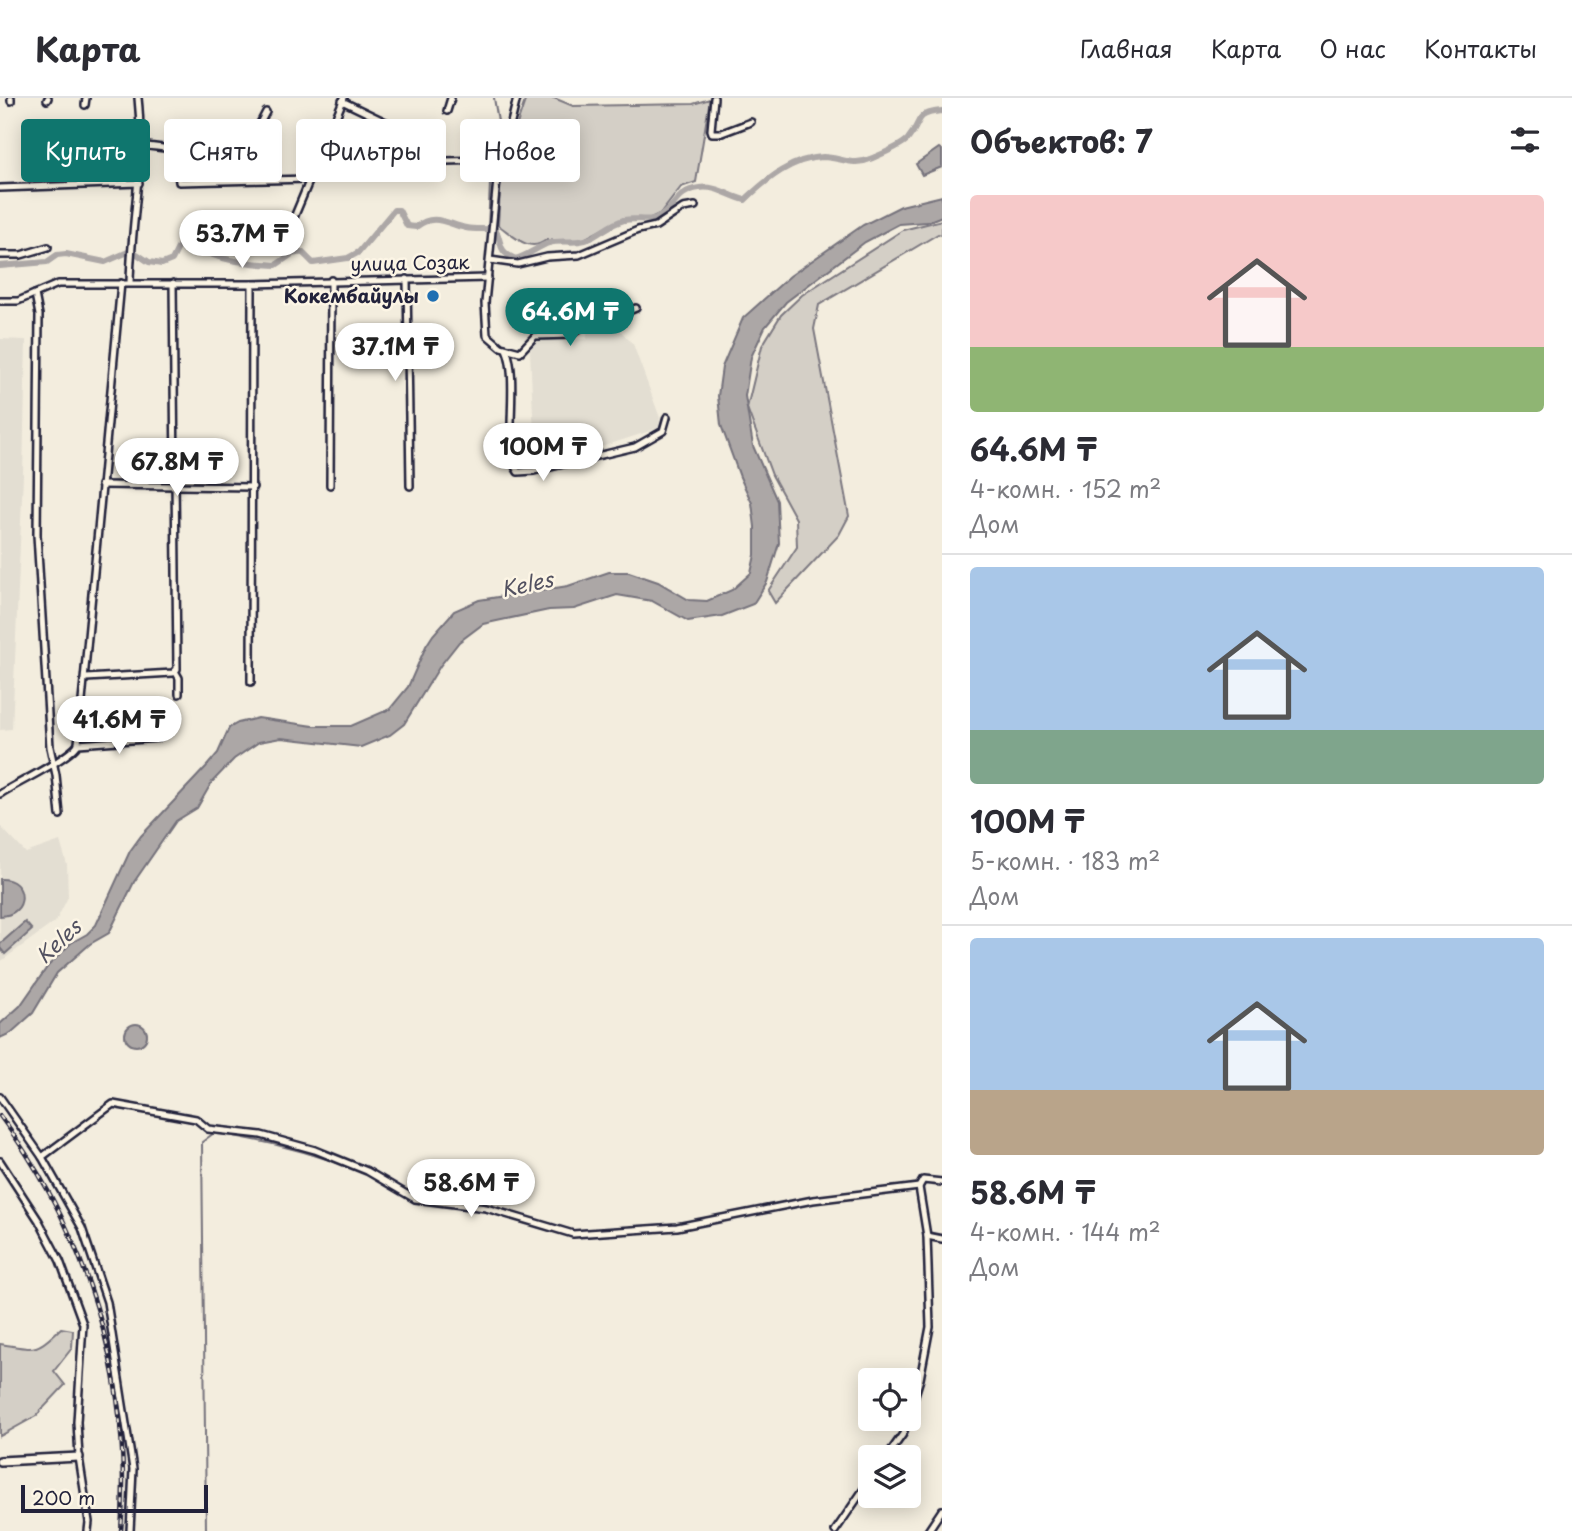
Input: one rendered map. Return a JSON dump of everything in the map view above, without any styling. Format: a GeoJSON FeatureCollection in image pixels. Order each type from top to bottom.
{"type":"FeatureCollection","features":[{"type":"Feature","properties":{"kind":"street"},"geometry":{"type":"LineString","coordinates":[[138,98],[138,119]]}},
{"type":"Feature","properties":{"kind":"street"},"geometry":{"type":"LineString","coordinates":[[447,111],[452,98]]}},
{"type":"Feature","properties":{"kind":"street"},"geometry":{"type":"LineString","coordinates":[[517,98],[497,175],[485,328],[490,339],[506,349],[520,352],[535,336],[571,335],[588,322],[636,308]]}},
{"type":"Feature","properties":{"kind":"street"},"geometry":{"type":"LineString","coordinates":[[712,99],[712,132],[722,134],[751,122]]}},
{"type":"Feature","properties":{"kind":"street"},"geometry":{"type":"LineString","coordinates":[[335,119],[343,100],[381,119]]}},
{"type":"Feature","properties":{"kind":"street"},"geometry":{"type":"LineString","coordinates":[[262,119],[266,112]]}},
{"type":"Feature","properties":{"kind":"street"},"geometry":{"type":"LineString","coordinates":[[290,227],[309,182]]}},
{"type":"Feature","properties":{"kind":"street"},"geometry":{"type":"LineString","coordinates":[[0,188],[138,183],[130,283]]}},
{"type":"Feature","properties":{"kind":"street"},"geometry":{"type":"LineString","coordinates":[[490,260],[518,264],[579,255],[638,230],[656,226],[683,208],[695,206]]}},
{"type":"Feature","properties":{"kind":"street"},"geometry":{"type":"LineString","coordinates":[[0,255],[21,255],[48,247]]}},
{"type":"Feature","properties":{"kind":"street","name":"улица Созак"},"geometry":{"type":"LineString","coordinates":[[0,302],[18,301],[58,284],[252,284],[488,278]]}},
{"type":"Feature","properties":{"kind":"street"},"geometry":{"type":"LineString","coordinates":[[407,279],[410,486]]}},
{"type":"Feature","properties":{"kind":"street"},"geometry":{"type":"LineString","coordinates":[[330,485],[331,280]]}},
{"type":"Feature","properties":{"kind":"street"},"geometry":{"type":"LineString","coordinates":[[0,794],[70,754],[78,744],[121,283]]}},
{"type":"Feature","properties":{"kind":"street"},"geometry":{"type":"LineString","coordinates":[[173,283],[175,671],[179,678],[179,694]]}},
{"type":"Feature","properties":{"kind":"street"},"geometry":{"type":"LineString","coordinates":[[251,682],[252,284]]}},
{"type":"Feature","properties":{"kind":"street"},"geometry":{"type":"LineString","coordinates":[[35,294],[39,328],[37,535],[52,763],[56,775],[60,815]]}},
{"type":"Feature","properties":{"kind":"street"},"geometry":{"type":"LineString","coordinates":[[506,349],[512,394],[510,419],[514,465],[518,472],[534,471],[635,447],[663,432],[667,416]]}},
{"type":"Feature","properties":{"kind":"street"},"geometry":{"type":"LineString","coordinates":[[101,485],[253,487]]}},
{"type":"Feature","properties":{"kind":"street"},"geometry":{"type":"LineString","coordinates":[[86,678],[175,671]]}},
{"type":"Feature","properties":{"kind":"street"},"geometry":{"type":"LineString","coordinates":[[78,744],[158,738]]}},
{"type":"Feature","properties":{"kind":"street"},"geometry":{"type":"LineString","coordinates":[[0,1097],[42,1157],[82,1227],[107,1302],[119,1364],[133,1469],[130,1531]]}},
{"type":"Feature","properties":{"kind":"street"},"geometry":{"type":"LineString","coordinates":[[42,1157],[113,1104],[196,1119],[208,1129],[261,1135],[315,1150],[367,1171],[415,1199],[486,1208],[573,1234],[677,1227],[813,1200],[919,1187]]}},
{"type":"Feature","properties":{"kind":"street"},"geometry":{"type":"LineString","coordinates":[[0,1161],[39,1221],[60,1261],[83,1324],[78,1422],[79,1457],[88,1531]]}},
{"type":"Feature","properties":{"kind":"street"},"geometry":{"type":"LineString","coordinates":[[921,1374],[930,1327],[927,1236],[919,1187],[923,1180],[942,1182]]}},
{"type":"Feature","properties":{"kind":"street"},"geometry":{"type":"LineString","coordinates":[[927,1236],[942,1239]]}},
{"type":"Feature","properties":{"kind":"street"},"geometry":{"type":"LineString","coordinates":[[0,1461],[79,1457]]}},
{"type":"Feature","properties":{"kind":"street"},"geometry":{"type":"LineString","coordinates":[[835,1531],[858,1496]]}},
{"type":"Feature","properties":{"kind":"street"},"geometry":{"type":"LineString","coordinates":[[928,1531],[942,1510]]}},
{"type":"Feature","properties":{"kind":"shaded area"},"geometry":{"type":"Polygon","coordinates":[[[526,98],[554,98],[573,106],[693,104],[710,99],[696,182],[681,187],[661,213],[646,220],[624,218],[580,241],[546,240],[540,244],[527,244],[498,225],[500,182],[580,182],[580,119],[519,119],[526,98]]]}},
{"type":"Feature","properties":{"kind":"shaded area"},"geometry":{"type":"Polygon","coordinates":[[[939,148],[942,150],[942,167],[922,175],[916,164],[939,148]]]}},
{"type":"Feature","properties":{"kind":"shaded area"},"geometry":{"type":"Polygon","coordinates":[[[942,196],[942,216],[927,222],[899,224],[865,242],[786,302],[765,327],[751,357],[745,396],[753,446],[777,501],[779,543],[767,582],[753,604],[722,616],[688,621],[652,601],[617,595],[574,609],[549,610],[483,624],[459,642],[440,666],[404,724],[390,735],[361,747],[281,738],[259,742],[234,759],[212,782],[197,808],[176,821],[134,882],[109,933],[90,944],[57,973],[33,1013],[11,1033],[0,1038],[0,1024],[20,1006],[48,966],[71,943],[96,925],[130,851],[218,753],[229,728],[258,718],[313,726],[351,726],[390,709],[408,687],[433,635],[454,611],[479,600],[568,586],[609,572],[629,572],[658,582],[689,600],[707,601],[732,590],[751,573],[755,555],[755,527],[752,503],[721,425],[718,396],[722,367],[743,318],[790,276],[863,225],[901,206],[942,196]]]}},
{"type":"Feature","properties":{"kind":"shaded area"},"geometry":{"type":"Polygon","coordinates":[[[942,220],[942,235],[938,234],[819,305],[814,329],[849,516],[839,535],[775,603],[768,591],[797,547],[796,519],[772,475],[747,408],[762,346],[781,315],[802,295],[903,230],[942,220]]]}},
{"type":"Feature","properties":{"kind":"shaded area"},"geometry":{"type":"Polygon","coordinates":[[[614,324],[633,344],[660,418],[659,428],[586,452],[535,458],[530,351],[535,338],[587,339],[587,327],[614,324]]]}},
{"type":"Feature","properties":{"kind":"shaded area"},"geometry":{"type":"Polygon","coordinates":[[[0,339],[26,340],[12,729],[0,730],[0,339]]]}},
{"type":"Feature","properties":{"kind":"shaded area"},"geometry":{"type":"Polygon","coordinates":[[[0,826],[26,853],[60,841],[67,865],[68,897],[56,921],[0,962],[0,826]]]}},
{"type":"Feature","properties":{"kind":"shaded area"},"geometry":{"type":"Polygon","coordinates":[[[0,879],[16,884],[22,897],[16,910],[0,916],[0,879]]]}},
{"type":"Feature","properties":{"kind":"shaded area"},"geometry":{"type":"Polygon","coordinates":[[[25,922],[32,930],[5,954],[0,944],[25,922]]]}},
{"type":"Feature","properties":{"kind":"shaded area"},"geometry":{"type":"Polygon","coordinates":[[[136,1024],[146,1031],[147,1035],[140,1045],[136,1046],[126,1039],[125,1035],[132,1025],[136,1024]]]}},
{"type":"Feature","properties":{"kind":"shaded area"},"geometry":{"type":"Polygon","coordinates":[[[61,1328],[73,1330],[72,1348],[54,1371],[65,1385],[36,1416],[0,1436],[0,1344],[33,1348],[61,1328]]]}},
{"type":"Feature","properties":{"kind":"waterway"},"geometry":{"type":"LineString","coordinates":[[494,98],[498,119]]}},
{"type":"Feature","properties":{"kind":"waterway"},"geometry":{"type":"LineString","coordinates":[[0,266],[47,262],[57,255],[66,254],[105,262],[128,252],[149,262],[162,264],[172,260],[180,244],[188,242],[208,253],[241,262],[276,265],[292,254],[302,252],[313,263],[348,258],[359,252],[394,210],[399,210],[407,226],[416,227],[429,220],[441,220],[466,228],[496,230],[503,250],[515,259],[549,243],[591,238],[624,220],[656,218],[686,192],[699,188],[711,188],[745,200],[771,177],[801,161],[823,157],[852,162],[864,161],[905,142],[922,116],[942,111]]}},
{"type":"Feature","properties":{"kind":"waterway"},"geometry":{"type":"LineString","coordinates":[[488,229],[490,182]]}},
{"type":"Feature","properties":{"kind":"waterway"},"geometry":{"type":"LineString","coordinates":[[206,1531],[202,1142],[214,1133],[251,1139],[287,1147],[357,1170]]}},
{"type":"Feature","properties":{"kind":"waterway"},"geometry":{"type":"LineString","coordinates":[[371,1176],[415,1203]]}},
{"type":"Feature","properties":{"kind":"railway"},"geometry":{"type":"LineString","coordinates":[[0,1116],[31,1162],[58,1210],[81,1261],[98,1313],[120,1420],[123,1476],[121,1531]]}},
{"type":"Feature","properties":{"kind":"place","name":"Кокембайулы"},"geometry":{"type":"Point","coordinates":[433,296]}},
{"type":"Feature","properties":{"kind":"water label","name":"Keles"},"geometry":{"type":"Point","coordinates":[527,585]}},
{"type":"Feature","properties":{"kind":"water label","name":"Keles"},"geometry":{"type":"Point","coordinates":[59,942]}}]}
